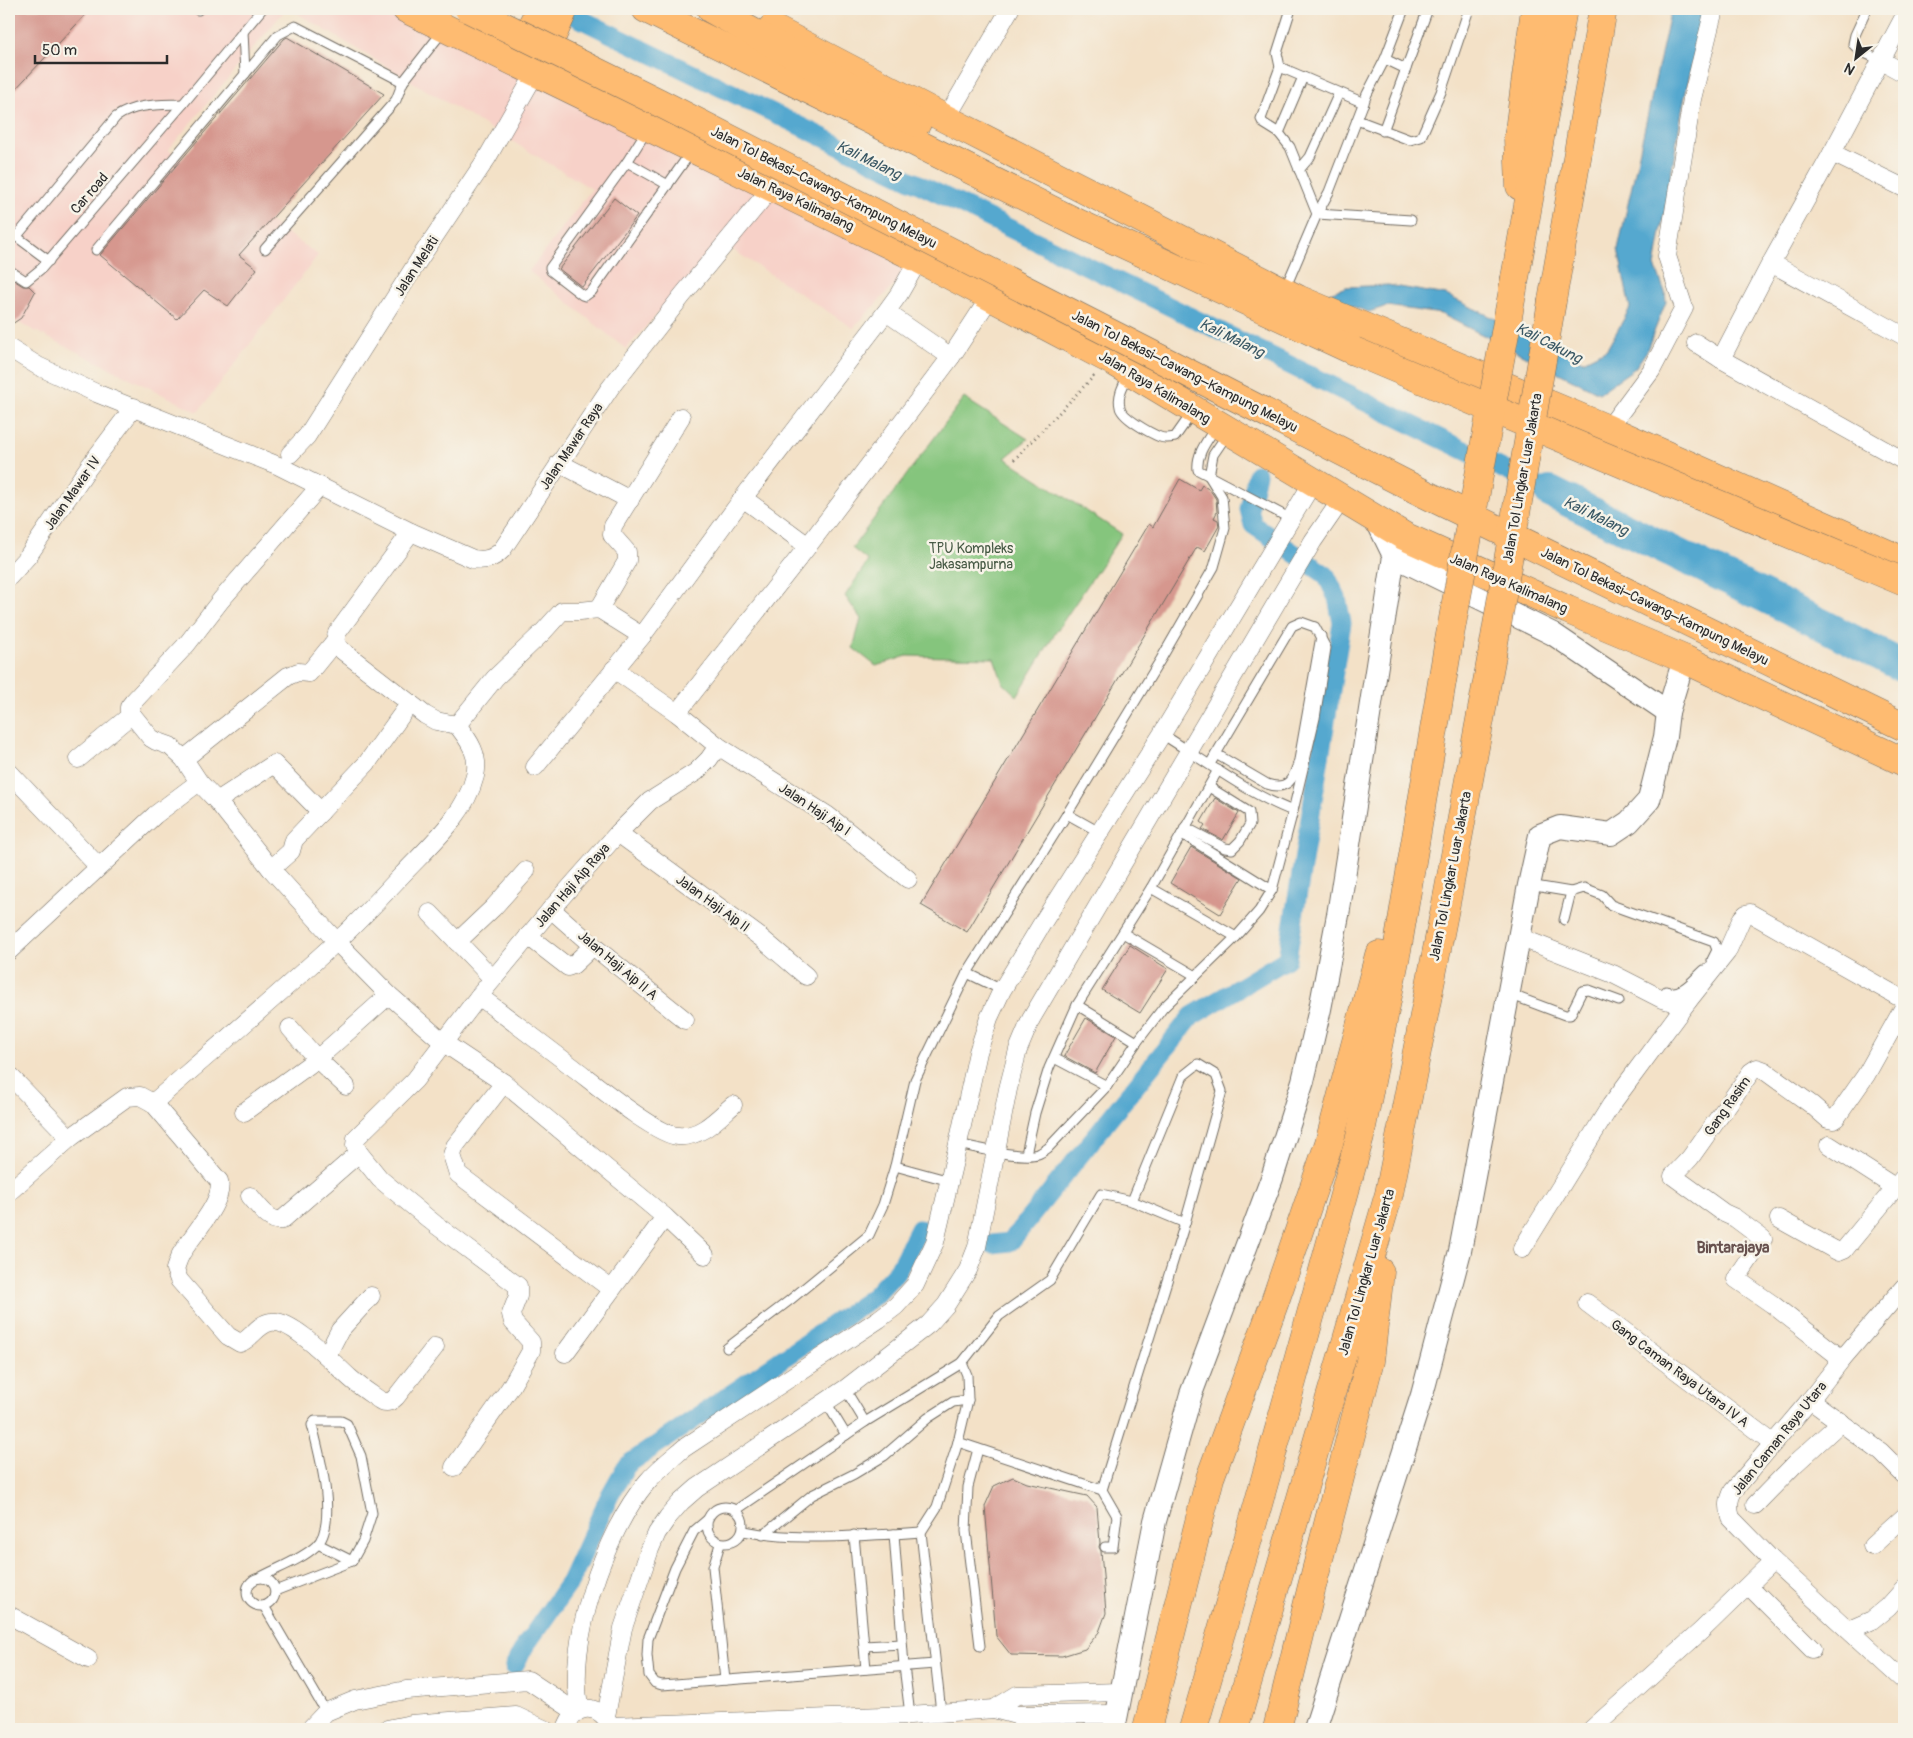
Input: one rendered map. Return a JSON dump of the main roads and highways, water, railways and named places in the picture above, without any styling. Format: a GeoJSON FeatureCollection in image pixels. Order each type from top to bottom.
{"type":"FeatureCollection","features":[{"type":"Feature","properties":{"kind":"main road","name":"Jalan Raya Kalimalang"},"geometry":{"type":"LineString","coordinates":[[406,9],[445,28],[528,62],[648,127],[920,259],[1120,365],[1404,536],[1684,659],[1904,762]]}},
{"type":"Feature","properties":{"kind":"main road","name":"Jalan Tol Bekasi–Cawang–Kampung Melayu"},"geometry":{"type":"LineString","coordinates":[[469,9],[693,120],[1425,494],[1904,727]]}},
{"type":"Feature","properties":{"kind":"main road"},"geometry":{"type":"LineString","coordinates":[[528,62],[540,9]]}},
{"type":"Feature","properties":{"kind":"main road"},"geometry":{"type":"LineString","coordinates":[[528,62],[564,9]]}},
{"type":"Feature","properties":{"kind":"main road"},"geometry":{"type":"LineString","coordinates":[[646,9],[1080,224],[1354,351],[1904,582]]}},
{"type":"Feature","properties":{"kind":"main road"},"geometry":{"type":"LineString","coordinates":[[711,9],[921,126],[1080,224]]}},
{"type":"Feature","properties":{"kind":"main road"},"geometry":{"type":"LineString","coordinates":[[735,9],[1291,295],[1608,429],[1904,561]]}},
{"type":"Feature","properties":{"kind":"main road"},"geometry":{"type":"LineString","coordinates":[[1522,240],[1518,138],[1535,9]]}},
{"type":"Feature","properties":{"kind":"main road"},"geometry":{"type":"LineString","coordinates":[[1193,1729],[1254,1519],[1360,1137],[1398,946],[1448,646],[1562,9]]}},
{"type":"Feature","properties":{"kind":"main road","name":"Jalan Tol Lingkar Luar Jakarta"},"geometry":{"type":"LineString","coordinates":[[1234,1729],[1389,1194],[1492,655],[1603,9]]}},
{"type":"Feature","properties":{"kind":"main road"},"geometry":{"type":"LineString","coordinates":[[1147,1729],[1210,1478],[1274,1304],[1329,1142],[1424,792]]}},
{"type":"Feature","properties":{"kind":"main road"},"geometry":{"type":"LineString","coordinates":[[1277,1729],[1313,1580],[1370,1360],[1389,1194]]}},
{"type":"Feature","properties":{"kind":"water"},"geometry":{"type":"Polygon","coordinates":[[[1671,9],[1704,9],[1683,105],[1655,266],[1665,292],[1666,302],[1646,352],[1635,368],[1599,393],[1441,314],[1387,306],[1369,312],[1321,296],[1346,287],[1388,285],[1446,295],[1583,361],[1607,349],[1630,308],[1618,249],[1671,9]]]}},
{"type":"Feature","properties":{"kind":"waterway","name":"Kali Malang"},"geometry":{"type":"LineString","coordinates":[[560,9],[1550,492]]}},
{"type":"Feature","properties":{"kind":"waterway"},"geometry":{"type":"LineString","coordinates":[[992,1244],[1010,1242],[1192,1016],[1287,959],[1342,623],[1337,598],[1326,575],[1253,525],[1249,509],[1257,474]]}},
{"type":"Feature","properties":{"kind":"waterway","name":"Kali Malang"},"geometry":{"type":"LineString","coordinates":[[1550,492],[1825,626],[1904,667]]}},
{"type":"Feature","properties":{"kind":"waterway"},"geometry":{"type":"LineString","coordinates":[[514,1666],[525,1646],[570,1582],[610,1495],[627,1465],[873,1297],[898,1270],[919,1229],[929,1231]]}},
{"type":"Feature","properties":{"kind":"district","name":"Bintarajaya"},"geometry":{"type":"Point","coordinates":[1733,1247]}},
{"type":"Feature","properties":{"kind":"water label","name":"Kali Cakung"},"geometry":{"type":"Point","coordinates":[1549,343]}},
{"type":"Feature","properties":{"kind":"park label","name":"TPU Kompleks Jakasampurna"},"geometry":{"type":"Point","coordinates":[971,556]}}]}
